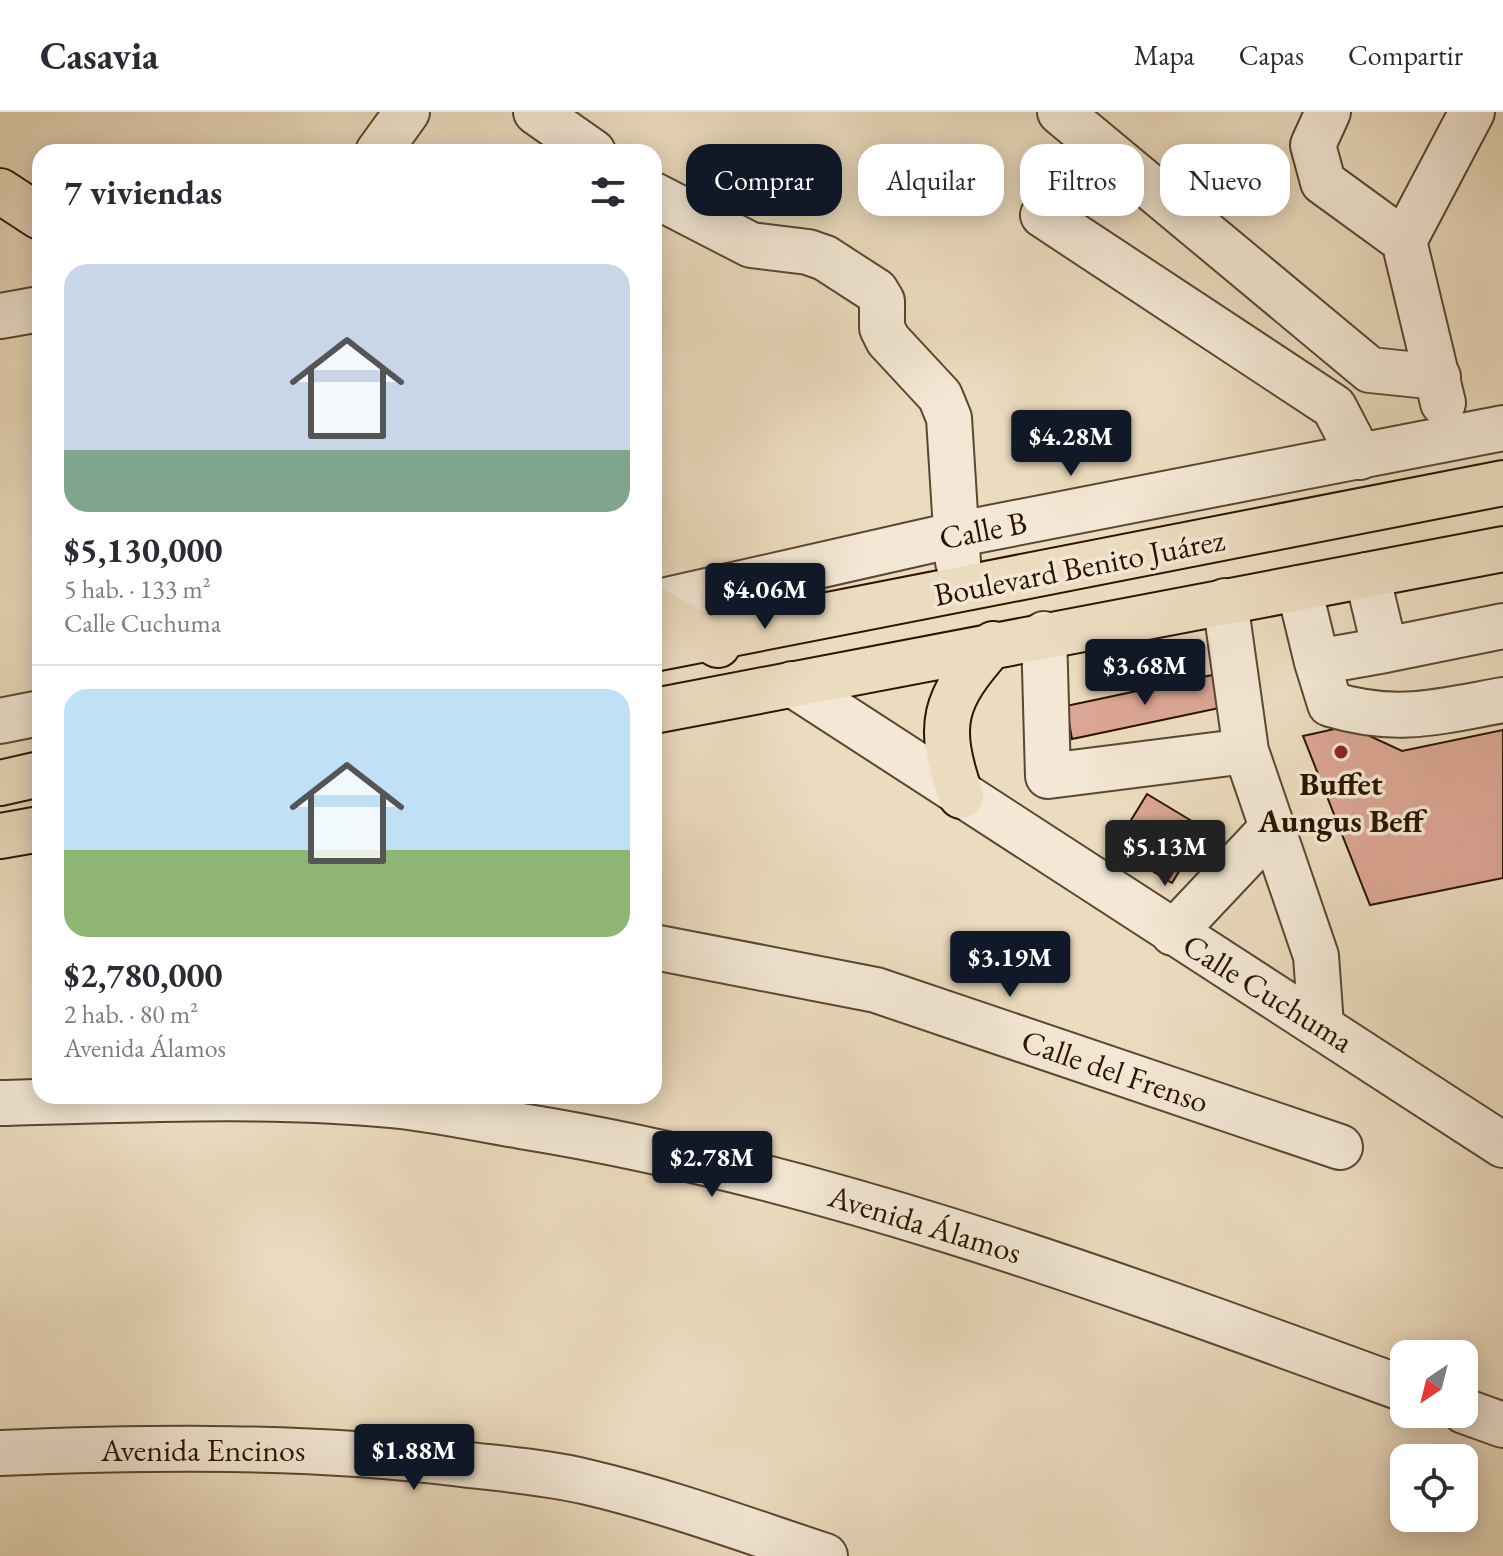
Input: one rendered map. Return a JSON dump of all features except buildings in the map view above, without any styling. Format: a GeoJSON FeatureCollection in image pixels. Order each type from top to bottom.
{"type":"FeatureCollection","features":[{"type":"Feature","properties":{"kind":"main road"},"geometry":{"type":"LineString","coordinates":[[0,191],[32,212]]}},
{"type":"Feature","properties":{"kind":"main road","name":"Boulevard Benito Juárez"},"geometry":{"type":"LineString","coordinates":[[685,643],[1482,487]]}},
{"type":"Feature","properties":{"kind":"main road","name":"Boulevard Benito Juárez"},"geometry":{"type":"LineString","coordinates":[[662,709],[1044,634],[1503,549]]}},
{"type":"Feature","properties":{"kind":"main road"},"geometry":{"type":"LineString","coordinates":[[662,616],[685,643],[690,663],[679,674],[662,679]]}},
{"type":"Feature","properties":{"kind":"main road"},"geometry":{"type":"LineString","coordinates":[[685,643],[792,684]]}},
{"type":"Feature","properties":{"kind":"main road"},"geometry":{"type":"LineString","coordinates":[[961,796],[946,754],[946,718],[962,679],[993,644]]}},
{"type":"Feature","properties":{"kind":"main road"},"geometry":{"type":"LineString","coordinates":[[0,783],[32,776]]}},
{"type":"Feature","properties":{"kind":"main road"},"geometry":{"type":"LineString","coordinates":[[0,836],[32,830]]}},
{"type":"Feature","properties":{"kind":"street"},"geometry":{"type":"LineString","coordinates":[[384,144],[407,112]]}},
{"type":"Feature","properties":{"kind":"street"},"geometry":{"type":"LineString","coordinates":[[536,112],[582,144]]}},
{"type":"Feature","properties":{"kind":"street"},"geometry":{"type":"LineString","coordinates":[[1060,112],[1370,370],[1438,377]]}},
{"type":"Feature","properties":{"kind":"street"},"geometry":{"type":"LineString","coordinates":[[1328,112],[1313,145],[1323,182],[1404,241],[1450,438],[1482,487]]}},
{"type":"Feature","properties":{"kind":"street"},"geometry":{"type":"LineString","coordinates":[[1404,241],[1472,112]]}},
{"type":"Feature","properties":{"kind":"street"},"geometry":{"type":"LineString","coordinates":[[662,199],[751,245],[808,252],[825,258],[876,291],[882,301],[882,328],[888,340],[940,396],[949,418],[954,535],[962,591]]}},
{"type":"Feature","properties":{"kind":"street"},"geometry":{"type":"LineString","coordinates":[[1045,216],[1334,407],[1360,457]]}},
{"type":"Feature","properties":{"kind":"street"},"geometry":{"type":"LineString","coordinates":[[0,316],[32,310]]}},
{"type":"Feature","properties":{"kind":"street","name":"Calle B"},"geometry":{"type":"LineString","coordinates":[[662,604],[954,535],[1503,428]]}},
{"type":"Feature","properties":{"kind":"street"},"geometry":{"type":"LineString","coordinates":[[1367,575],[1385,650]]}},
{"type":"Feature","properties":{"kind":"street"},"geometry":{"type":"LineString","coordinates":[[1299,588],[1330,704],[1368,715],[1413,716],[1503,700]]}},
{"type":"Feature","properties":{"kind":"street"},"geometry":{"type":"LineString","coordinates":[[1225,601],[1246,751],[1316,956],[1321,1025]]}},
{"type":"Feature","properties":{"kind":"street"},"geometry":{"type":"LineString","coordinates":[[1317,662],[1503,626]]}},
{"type":"Feature","properties":{"kind":"street"},"geometry":{"type":"LineString","coordinates":[[1023,836],[1045,799],[1048,776],[1044,634]]}},
{"type":"Feature","properties":{"kind":"street","name":"Calle Cuchuma"},"geometry":{"type":"LineString","coordinates":[[792,684],[1503,1145]]}},
{"type":"Feature","properties":{"kind":"street"},"geometry":{"type":"LineString","coordinates":[[0,721],[32,715]]}},
{"type":"Feature","properties":{"kind":"street"},"geometry":{"type":"LineString","coordinates":[[1048,776],[1246,751]]}},
{"type":"Feature","properties":{"kind":"street"},"geometry":{"type":"LineString","coordinates":[[1173,933],[1271,829]]}},
{"type":"Feature","properties":{"kind":"street","name":"Calle del Frenso"},"geometry":{"type":"LineString","coordinates":[[662,949],[876,990],[1340,1147]]}},
{"type":"Feature","properties":{"kind":"street","name":"Avenida Álamos"},"geometry":{"type":"LineString","coordinates":[[0,1103],[32,1102]]}},
{"type":"Feature","properties":{"kind":"street","name":"Avenida Álamos"},"geometry":{"type":"LineString","coordinates":[[364,1104],[393,1105],[592,1137],[782,1179],[1009,1250],[1390,1384]]}},
{"type":"Feature","properties":{"kind":"street"},"geometry":{"type":"LineString","coordinates":[[1478,1416],[1503,1425]]}},
{"type":"Feature","properties":{"kind":"street","name":"Avenida Encinos"},"geometry":{"type":"LineString","coordinates":[[0,1453],[155,1447],[286,1448],[505,1469],[584,1481],[638,1495],[825,1556]]}},
{"type":"Feature","properties":{"kind":"place","name":"Buffet Aungus Beff"},"geometry":{"type":"Point","coordinates":[1341,752]}}]}
